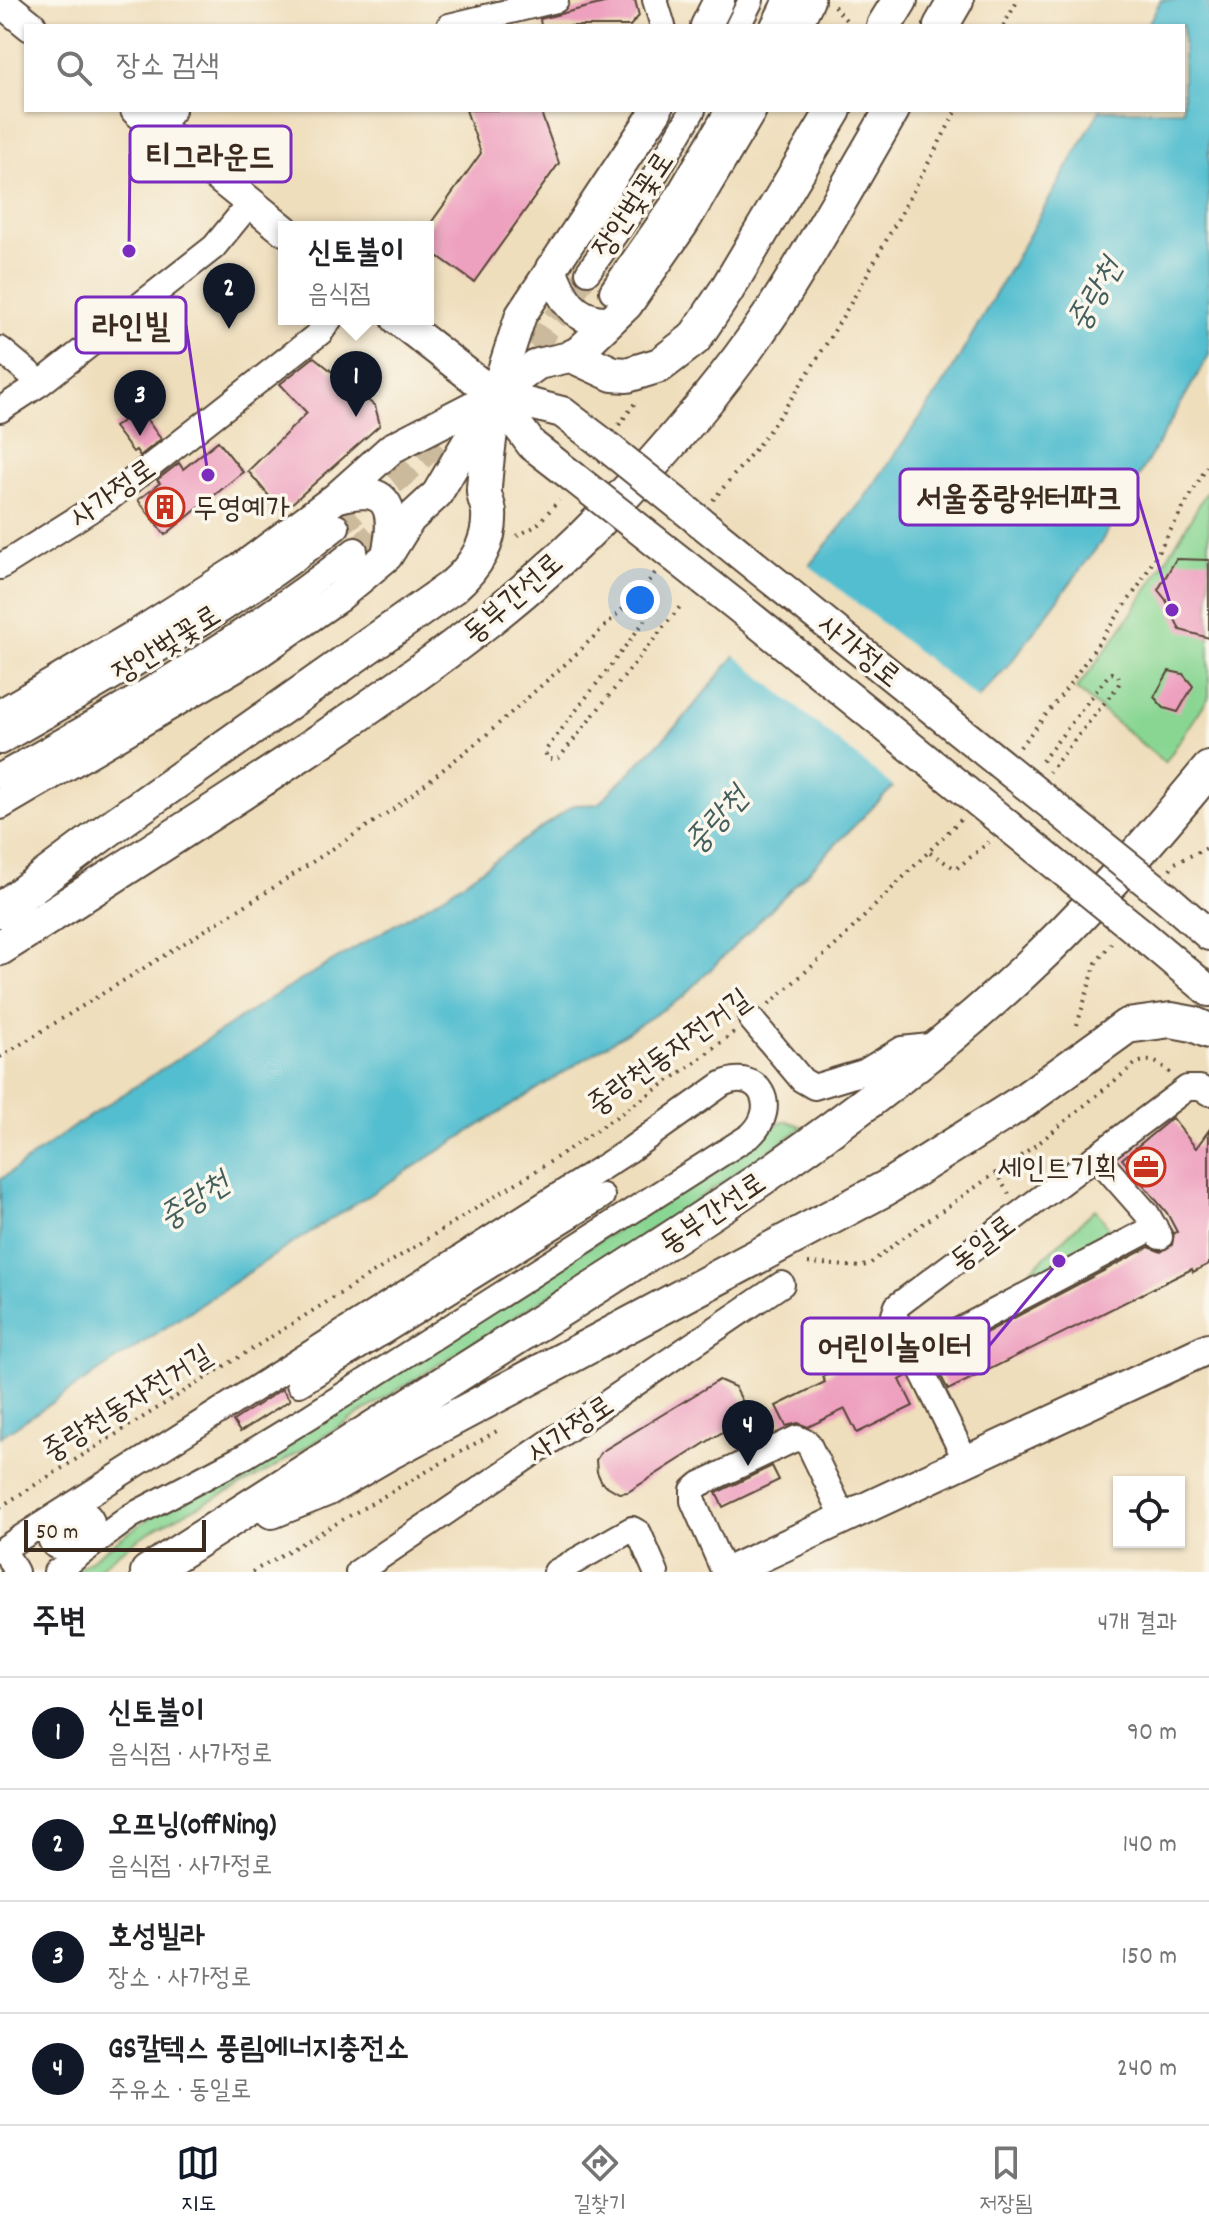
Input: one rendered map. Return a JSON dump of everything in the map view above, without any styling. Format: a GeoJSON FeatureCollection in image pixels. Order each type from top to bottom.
{"type":"FeatureCollection","features":[{"type":"Feature","properties":{"kind":"highway"},"geometry":{"type":"LineString","coordinates":[[885,24],[900,0]]}},
{"type":"Feature","properties":{"kind":"highway"},"geometry":{"type":"LineString","coordinates":[[942,24],[956,0]]}},
{"type":"Feature","properties":{"kind":"highway"},"geometry":{"type":"LineString","coordinates":[[574,356],[613,374],[627,375],[660,365],[694,339],[833,112]]}},
{"type":"Feature","properties":{"kind":"highway","name":"동부간선로"},"geometry":{"type":"LineString","coordinates":[[0,948],[253,785],[435,662],[525,589],[591,528],[671,442],[731,369],[813,246],[891,112]]}},
{"type":"Feature","properties":{"kind":"highway"},"geometry":{"type":"LineString","coordinates":[[0,910],[467,574],[478,559],[488,528],[489,513],[483,493],[495,395]]}},
{"type":"Feature","properties":{"kind":"highway","name":"동부간선로"},"geometry":{"type":"LineString","coordinates":[[148,1572],[740,1193],[819,1139],[1009,986],[1162,826],[1209,769]]}},
{"type":"Feature","properties":{"kind":"highway"},"geometry":{"type":"LineString","coordinates":[[197,1541],[326,1489],[386,1454],[886,1188],[1022,1102],[1127,1026],[1171,1020],[1209,1031]]}},
{"type":"Feature","properties":{"kind":"main road"},"geometry":{"type":"LineString","coordinates":[[707,24],[719,0]]}},
{"type":"Feature","properties":{"kind":"main road"},"geometry":{"type":"LineString","coordinates":[[0,1],[29,24]]}},
{"type":"Feature","properties":{"kind":"main road"},"geometry":{"type":"LineString","coordinates":[[798,24],[821,3]]}},
{"type":"Feature","properties":{"kind":"main road"},"geometry":{"type":"LineString","coordinates":[[0,804],[220,678],[338,597],[387,556],[410,519],[437,494],[495,395],[521,315],[656,112]]}},
{"type":"Feature","properties":{"kind":"main road"},"geometry":{"type":"LineString","coordinates":[[336,513],[392,448],[495,395],[538,364],[574,356],[627,305],[683,224],[750,112]]}},
{"type":"Feature","properties":{"kind":"main road"},"geometry":{"type":"LineString","coordinates":[[156,116],[278,225]]}},
{"type":"Feature","properties":{"kind":"main road"},"geometry":{"type":"LineString","coordinates":[[551,268],[563,298],[571,308],[591,320],[608,321]]}},
{"type":"Feature","properties":{"kind":"main road","name":"사가정로"},"geometry":{"type":"LineString","coordinates":[[405,325],[495,395],[532,445],[1128,935]]}},
{"type":"Feature","properties":{"kind":"main road","name":"사가정로"},"geometry":{"type":"LineString","coordinates":[[495,395],[562,412],[1166,887],[1209,935]]}},
{"type":"Feature","properties":{"kind":"main road"},"geometry":{"type":"LineString","coordinates":[[3,704],[193,599],[336,513],[359,491],[383,501],[391,512],[392,531],[387,556]]}},
{"type":"Feature","properties":{"kind":"main road"},"geometry":{"type":"LineString","coordinates":[[1128,935],[1209,991]]}},
{"type":"Feature","properties":{"kind":"main road"},"geometry":{"type":"LineString","coordinates":[[726,1572],[1209,1348]]}},
{"type":"Feature","properties":{"kind":"street"},"geometry":{"type":"LineString","coordinates":[[457,24],[553,0]]}},
{"type":"Feature","properties":{"kind":"street"},"geometry":{"type":"LineString","coordinates":[[655,0],[662,24]]}},
{"type":"Feature","properties":{"kind":"street"},"geometry":{"type":"LineString","coordinates":[[739,24],[751,0]]}},
{"type":"Feature","properties":{"kind":"street"},"geometry":{"type":"LineString","coordinates":[[774,24],[786,0]]}},
{"type":"Feature","properties":{"kind":"street","name":"장안벚꽃로"},"geometry":{"type":"LineString","coordinates":[[588,272],[645,192],[692,112]]}},
{"type":"Feature","properties":{"kind":"street","name":"장안벚꽃로"},"geometry":{"type":"LineString","coordinates":[[612,291],[672,205],[727,112]]}},
{"type":"Feature","properties":{"kind":"street"},"geometry":{"type":"LineString","coordinates":[[0,410],[41,383],[214,247],[250,203]]}},
{"type":"Feature","properties":{"kind":"street","name":"사가정로"},"geometry":{"type":"LineString","coordinates":[[0,567],[111,497],[321,332],[326,325]]}},
{"type":"Feature","properties":{"kind":"street"},"geometry":{"type":"LineString","coordinates":[[0,349],[41,383]]}},
{"type":"Feature","properties":{"kind":"street","name":"장안벚꽃로"},"geometry":{"type":"LineString","coordinates":[[0,742],[233,605],[287,567],[336,513]]}},
{"type":"Feature","properties":{"kind":"street","name":"장안벚꽃로"},"geometry":{"type":"LineString","coordinates":[[0,776],[188,669],[285,604],[355,550]]}},
{"type":"Feature","properties":{"kind":"street"},"geometry":{"type":"LineString","coordinates":[[751,1019],[802,1080],[814,1087],[864,1072],[902,1049],[939,1045]]}},
{"type":"Feature","properties":{"kind":"street"},"geometry":{"type":"LineString","coordinates":[[6,1563],[628,1151],[722,1084],[739,1079],[756,1087],[767,1108],[765,1117],[751,1135],[374,1367],[245,1456],[131,1516],[56,1572]]}},
{"type":"Feature","properties":{"kind":"street","name":"동일로"},"geometry":{"type":"LineString","coordinates":[[966,1461],[894,1310],[1096,1156],[1198,1090]]}},
{"type":"Feature","properties":{"kind":"street"},"geometry":{"type":"LineString","coordinates":[[950,1335],[1158,1232],[1147,1214],[1096,1156]]}},
{"type":"Feature","properties":{"kind":"street"},"geometry":{"type":"LineString","coordinates":[[374,1367],[303,1392],[606,1204],[556,1253]]}},
{"type":"Feature","properties":{"kind":"street","name":"사가정로"},"geometry":{"type":"LineString","coordinates":[[358,1572],[782,1284]]}},
{"type":"Feature","properties":{"kind":"street"},"geometry":{"type":"LineString","coordinates":[[726,1572],[693,1501],[693,1490],[797,1438],[808,1443],[844,1518]]}},
{"type":"Feature","properties":{"kind":"street"},"geometry":{"type":"LineString","coordinates":[[94,1517],[132,1502],[125,1487],[137,1478]]}},
{"type":"Feature","properties":{"kind":"street"},"geometry":{"type":"LineString","coordinates":[[556,1572],[632,1529],[639,1533],[656,1572]]}},
{"type":"Feature","properties":{"kind":"street"},"geometry":{"type":"LineString","coordinates":[[6,1563],[36,1546]]}},
{"type":"Feature","properties":{"kind":"path"},"geometry":{"type":"LineString","coordinates":[[1004,24],[1018,0]]}},
{"type":"Feature","properties":{"kind":"path"},"geometry":{"type":"LineString","coordinates":[[821,3],[847,21],[846,24]]}},
{"type":"Feature","properties":{"kind":"path"},"geometry":{"type":"LineString","coordinates":[[710,504],[769,430],[817,358],[860,288],[956,112]]}},
{"type":"Feature","properties":{"kind":"path"},"geometry":{"type":"LineString","coordinates":[[1014,756],[1064,692],[1140,584],[1209,463]]}},
{"type":"Feature","properties":{"kind":"path"},"geometry":{"type":"LineString","coordinates":[[0,1057],[262,895],[395,808],[485,736],[641,591],[657,570]]}},
{"type":"Feature","properties":{"kind":"path"},"geometry":{"type":"LineString","coordinates":[[641,591],[657,605],[545,751],[547,758],[559,758],[683,603]]}},
{"type":"Feature","properties":{"kind":"path"},"geometry":{"type":"LineString","coordinates":[[1042,761],[1107,677],[1112,673],[1118,675],[1118,686],[1044,778]]}},
{"type":"Feature","properties":{"kind":"path","name":"중랑천동자전거길"},"geometry":{"type":"LineString","coordinates":[[0,1507],[553,1160],[693,1064],[751,1019],[837,944],[930,853],[967,812]]}},
{"type":"Feature","properties":{"kind":"path"},"geometry":{"type":"LineString","coordinates":[[930,853],[956,869],[997,836]]}},
{"type":"Feature","properties":{"kind":"path"},"geometry":{"type":"LineString","coordinates":[[1166,887],[1175,863],[1209,847]]}},
{"type":"Feature","properties":{"kind":"path"},"geometry":{"type":"LineString","coordinates":[[1073,1038],[1096,963],[1128,935]]}},
{"type":"Feature","properties":{"kind":"path"},"geometry":{"type":"LineString","coordinates":[[803,1262],[861,1267],[871,1263],[1040,1142],[1135,1064],[1159,1062],[1198,1090]]}},
{"type":"Feature","properties":{"kind":"green space"},"geometry":{"type":"Polygon","coordinates":[[[1209,488],[1209,697],[1165,763],[1076,689],[1130,616],[1209,488]]]}},
{"type":"Feature","properties":{"kind":"green space"},"geometry":{"type":"Polygon","coordinates":[[[787,1121],[803,1127],[543,1299],[278,1465],[137,1540],[96,1572],[74,1572],[139,1525],[694,1182],[787,1121]]]}},
{"type":"Feature","properties":{"kind":"green space"},"geometry":{"type":"Polygon","coordinates":[[[1095,1209],[1117,1238],[1021,1291],[1017,1283],[1095,1209]]]}},
{"type":"Feature","properties":{"kind":"water","name":"중랑천"},"geometry":{"type":"Polygon","coordinates":[[[1161,0],[1209,0],[1209,355],[1101,542],[1008,666],[893,787],[683,997],[293,1243],[0,1437],[0,1180],[76,1125],[271,998],[448,893],[574,805],[598,804],[683,719],[863,500],[947,379],[1099,112],[1185,112],[1185,24],[1148,24],[1161,0]]]}},
{"type":"Feature","properties":{"kind":"pier"},"geometry":{"type":"Polygon","coordinates":[[[806,563],[980,701],[896,789],[732,653],[806,563]]]}},
{"type":"Feature","properties":{"kind":"building"},"geometry":{"type":"Polygon","coordinates":[[[616,0],[635,0],[639,16],[632,24],[541,24],[540,19],[616,0]]]}},
{"type":"Feature","properties":{"kind":"building"},"geometry":{"type":"Polygon","coordinates":[[[467,112],[541,112],[559,163],[474,282],[434,253],[432,221],[481,153],[467,112]]]}},
{"type":"Feature","properties":{"kind":"building"},"geometry":{"type":"Polygon","coordinates":[[[314,357],[375,406],[380,425],[289,506],[286,502],[279,508],[248,471],[307,413],[280,384],[314,357]]]}},
{"type":"Feature","properties":{"kind":"building"},"geometry":{"type":"Polygon","coordinates":[[[139,409],[161,439],[140,456],[136,450],[133,452],[114,427],[139,409]]]}},
{"type":"Feature","properties":{"kind":"building"},"geometry":{"type":"Polygon","coordinates":[[[218,441],[243,472],[165,535],[138,500],[179,463],[183,469],[218,441]]]}},
{"type":"Feature","properties":{"kind":"building"},"geometry":{"type":"Polygon","coordinates":[[[1176,559],[1209,560],[1209,638],[1180,630],[1158,590],[1176,559]]]}},
{"type":"Feature","properties":{"kind":"building"},"geometry":{"type":"Polygon","coordinates":[[[1169,671],[1183,674],[1193,686],[1178,712],[1164,708],[1154,697],[1169,671]]]}},
{"type":"Feature","properties":{"kind":"building"},"geometry":{"type":"Polygon","coordinates":[[[1172,1118],[1196,1148],[1209,1130],[1209,1264],[1193,1272],[1192,1269],[948,1390],[925,1344],[937,1328],[936,1341],[941,1347],[949,1350],[957,1348],[1149,1247],[1161,1252],[1172,1245],[1174,1233],[1177,1232],[1167,1213],[1122,1159],[1172,1118]]]}},
{"type":"Feature","properties":{"kind":"building"},"geometry":{"type":"Polygon","coordinates":[[[886,1337],[907,1376],[900,1380],[913,1406],[857,1433],[845,1409],[808,1427],[798,1423],[786,1426],[776,1406],[825,1382],[822,1377],[851,1362],[848,1355],[886,1337]]]}},
{"type":"Feature","properties":{"kind":"building"},"geometry":{"type":"Polygon","coordinates":[[[719,1380],[735,1387],[745,1406],[735,1424],[628,1492],[619,1493],[602,1483],[596,1460],[601,1452],[719,1380]]]}},
{"type":"Feature","properties":{"kind":"building"},"geometry":{"type":"Polygon","coordinates":[[[282,1389],[290,1400],[240,1432],[233,1421],[282,1389]]]}},
{"type":"Feature","properties":{"kind":"building"},"geometry":{"type":"Polygon","coordinates":[[[772,1466],[779,1480],[723,1507],[716,1493],[772,1466]]]}},
{"type":"Feature","properties":{"kind":"tunnel"},"geometry":{"type":"LineString","coordinates":[[508,374],[535,347],[588,272]]}},
{"type":"Feature","properties":{"kind":"tunnel"},"geometry":{"type":"LineString","coordinates":[[337,527],[401,477],[465,417]]}},
{"type":"Feature","properties":{"kind":"tunnel"},"geometry":{"type":"LineString","coordinates":[[355,550],[399,514]]}},
{"type":"Feature","properties":{"kind":"place","name":"티그라운드"},"geometry":{"type":"Point","coordinates":[129,251]}},
{"type":"Feature","properties":{"kind":"place","name":"오프닝(offNing)"},"geometry":{"type":"Point","coordinates":[229,329]}},
{"type":"Feature","properties":{"kind":"place","name":"신토불이"},"geometry":{"type":"Point","coordinates":[356,417]}},
{"type":"Feature","properties":{"kind":"place","name":"호성빌라"},"geometry":{"type":"Point","coordinates":[140,436]}},
{"type":"Feature","properties":{"kind":"place","name":"라인빌"},"geometry":{"type":"Point","coordinates":[208,475]}},
{"type":"Feature","properties":{"kind":"place","name":"두영예가"},"geometry":{"type":"Point","coordinates":[165,507]}},
{"type":"Feature","properties":{"kind":"place","name":"서울중랑워터파크"},"geometry":{"type":"Point","coordinates":[1172,610]}},
{"type":"Feature","properties":{"kind":"place","name":"세인트기획"},"geometry":{"type":"Point","coordinates":[1146,1167]}},
{"type":"Feature","properties":{"kind":"place","name":"어린이놀이터"},"geometry":{"type":"Point","coordinates":[1059,1261]}},
{"type":"Feature","properties":{"kind":"place","name":"GS칼텍스 풍림에너지충전소"},"geometry":{"type":"Point","coordinates":[748,1466]}}]}
